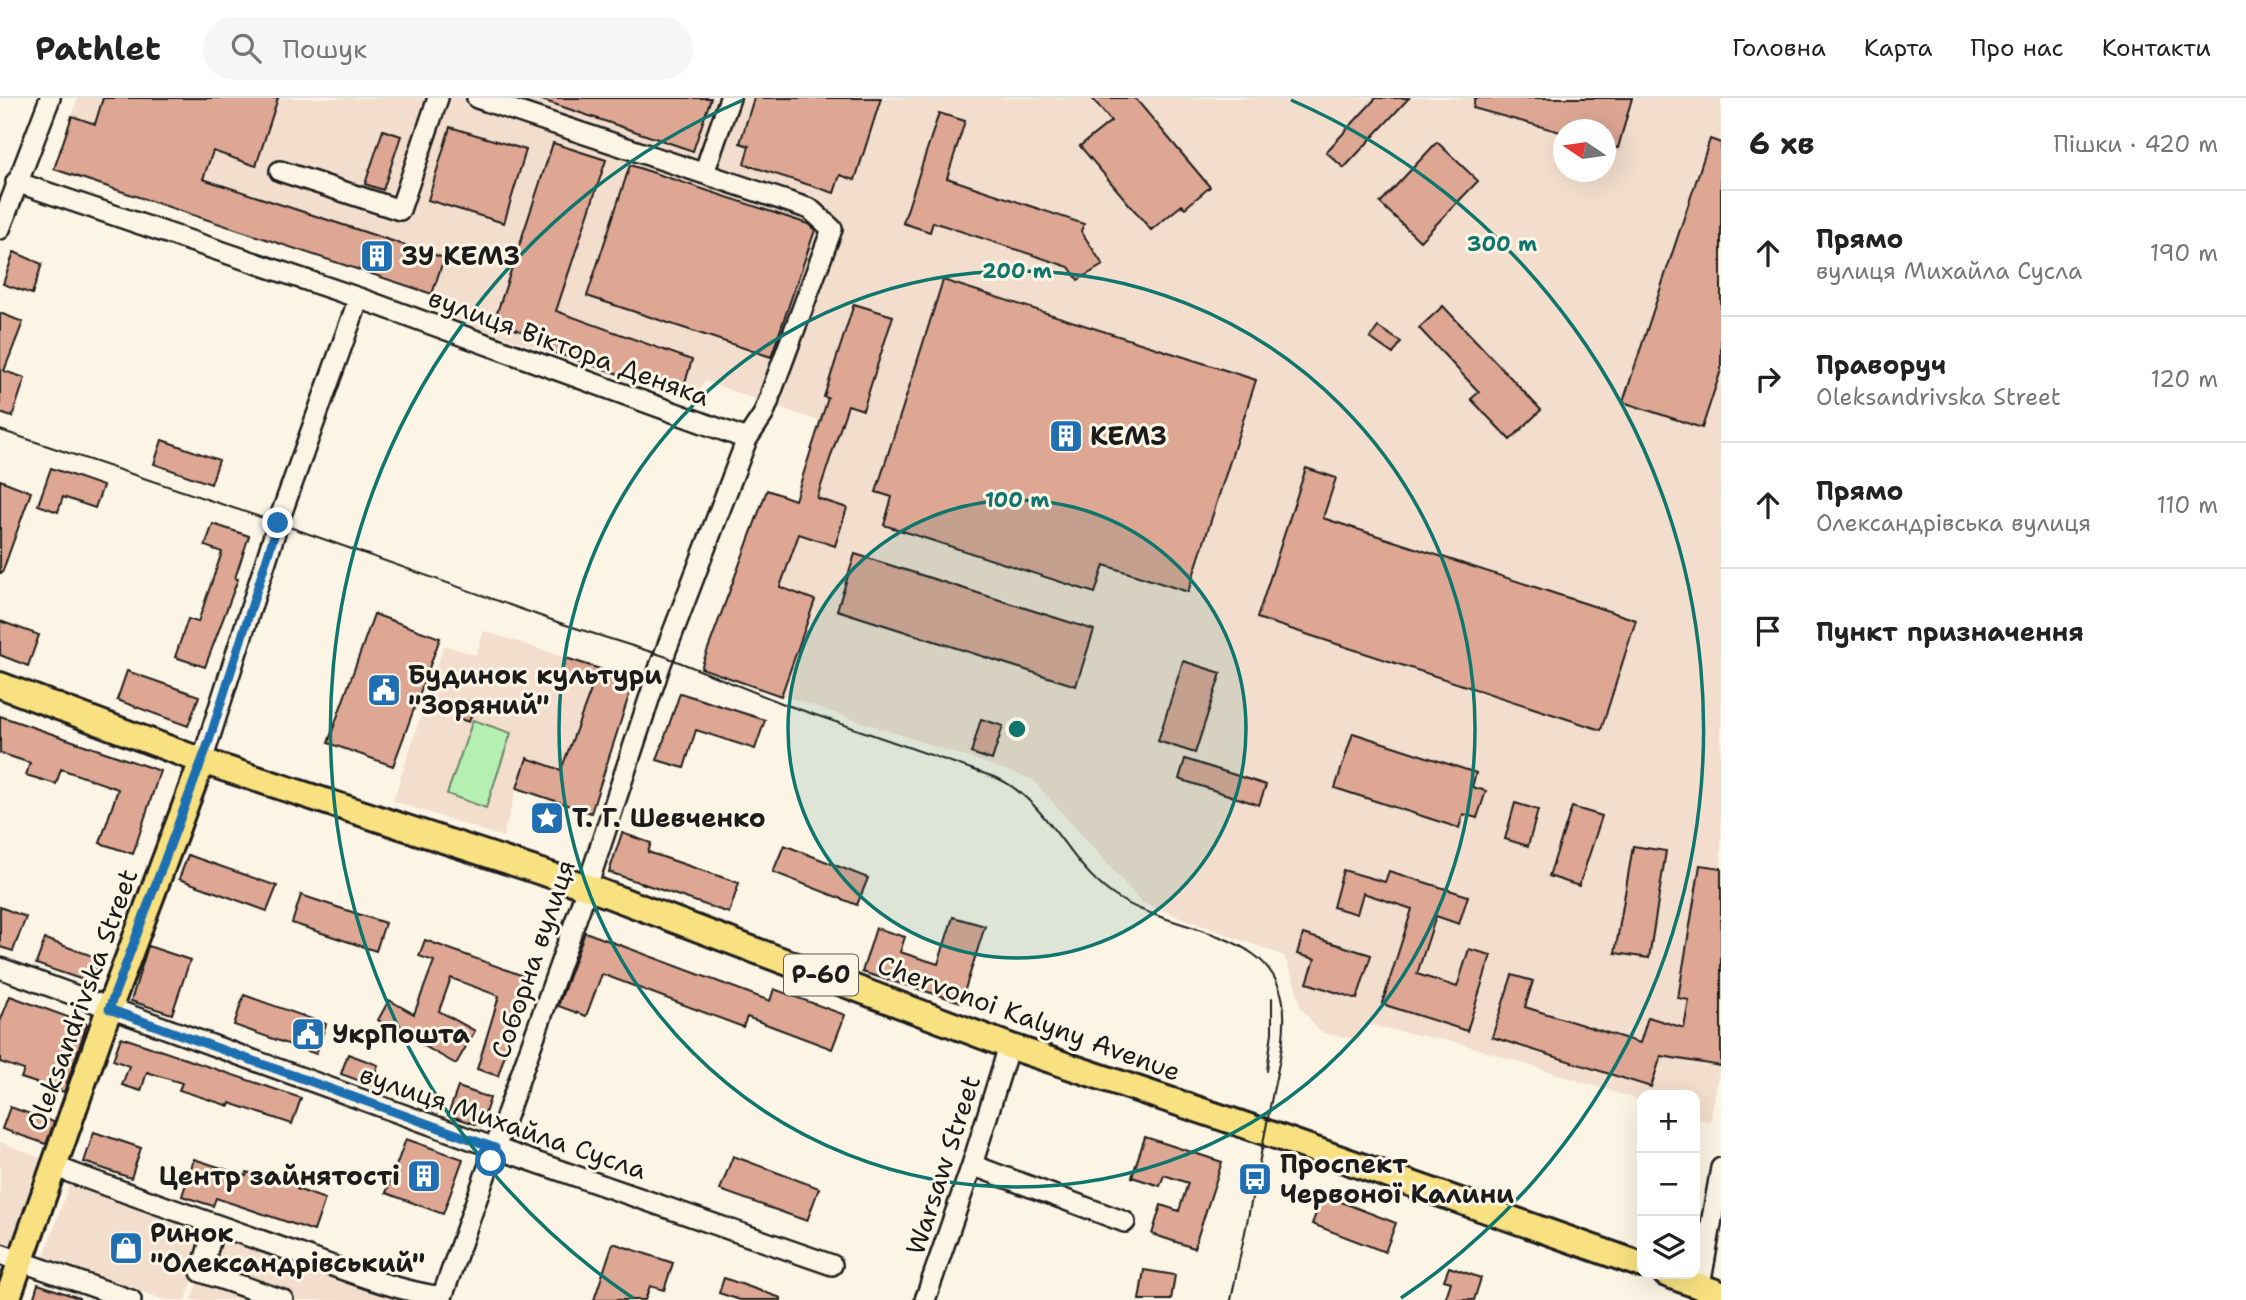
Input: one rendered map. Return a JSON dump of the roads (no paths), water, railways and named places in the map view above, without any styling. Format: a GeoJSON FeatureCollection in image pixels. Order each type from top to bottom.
{"type":"FeatureCollection","features":[{"type":"Feature","properties":{"kind":"main road","name":"Chervonoi Kalyny Avenue"},"geometry":{"type":"LineString","coordinates":[[0,685],[202,761],[587,887],[1009,1046],[1256,1129],[1637,1263]]}},
{"type":"Feature","properties":{"kind":"main road","name":"Oleksandrivska Street"},"geometry":{"type":"LineString","coordinates":[[7,1300],[10,1258],[53,1167],[202,761]]}},
{"type":"Feature","properties":{"kind":"main road"},"geometry":{"type":"LineString","coordinates":[[1677,1279],[1706,1293]]}},
{"type":"Feature","properties":{"kind":"street"},"geometry":{"type":"LineString","coordinates":[[0,229],[50,98]]}},
{"type":"Feature","properties":{"kind":"street"},"geometry":{"type":"LineString","coordinates":[[279,171],[400,211],[439,98]]}},
{"type":"Feature","properties":{"kind":"street"},"geometry":{"type":"LineString","coordinates":[[477,98],[704,173],[730,98]]}},
{"type":"Feature","properties":{"kind":"street","name":"Соборна вулиця"},"geometry":{"type":"LineString","coordinates":[[442,1298],[587,887],[660,666],[747,439],[763,415],[832,229],[810,209],[704,173]]}},
{"type":"Feature","properties":{"kind":"street","name":"вулиця Віктора Деняка"},"geometry":{"type":"LineString","coordinates":[[16,182],[359,298],[747,439]]}},
{"type":"Feature","properties":{"kind":"street"},"geometry":{"type":"LineString","coordinates":[[202,761],[278,523],[359,298]]}},
{"type":"Feature","properties":{"kind":"street","name":"вулиця Михайла Сусла"},"geometry":{"type":"LineString","coordinates":[[0,968],[495,1148],[832,1265]]}},
{"type":"Feature","properties":{"kind":"street","name":"Warsaw Street"},"geometry":{"type":"LineString","coordinates":[[925,1300],[972,1165],[1009,1046]]}},
{"type":"Feature","properties":{"kind":"street"},"geometry":{"type":"LineString","coordinates":[[972,1165],[1125,1222]]}},
{"type":"Feature","properties":{"kind":"street"},"geometry":{"type":"LineString","coordinates":[[53,1167],[215,1225],[417,1293],[442,1298]]}},
{"type":"Feature","properties":{"kind":"street"},"geometry":{"type":"LineString","coordinates":[[1706,1293],[1720,1178]]}},
{"type":"Feature","properties":{"kind":"street"},"geometry":{"type":"LineString","coordinates":[[215,1225],[201,1272],[283,1300]]}},
{"type":"Feature","properties":{"kind":"street"},"geometry":{"type":"LineString","coordinates":[[10,1258],[131,1300]]}},
{"type":"Feature","properties":{"kind":"tram line"},"geometry":{"type":"LineString","coordinates":[[0,430],[278,523],[563,624],[664,656],[784,704],[997,778],[1030,801],[1082,866],[1112,894],[1145,911],[1220,937],[1259,958],[1269,969],[1279,988],[1284,1015],[1283,1042],[1231,1300]]}},
{"type":"Feature","properties":{"kind":"tram line"},"geometry":{"type":"LineString","coordinates":[[1267,1071],[1272,1032],[1272,998]]}},
{"type":"Feature","properties":{"kind":"place","name":"ЗУ КЕМЗ"},"geometry":{"type":"Point","coordinates":[377,256]}},
{"type":"Feature","properties":{"kind":"place","name":"КЕМЗ"},"geometry":{"type":"Point","coordinates":[1066,436]}},
{"type":"Feature","properties":{"kind":"place","name":"Будинок культури \"Зоряний\""},"geometry":{"type":"Point","coordinates":[384,690]}},
{"type":"Feature","properties":{"kind":"place","name":"Т. Г. Шевченко"},"geometry":{"type":"Point","coordinates":[547,818]}},
{"type":"Feature","properties":{"kind":"place","name":"УкрПошта"},"geometry":{"type":"Point","coordinates":[308,1034]}},
{"type":"Feature","properties":{"kind":"place","name":"Центр зайнятості"},"geometry":{"type":"Point","coordinates":[424,1176]}},
{"type":"Feature","properties":{"kind":"place","name":"Проспект Червоної Калини"},"geometry":{"type":"Point","coordinates":[1255,1179]}},
{"type":"Feature","properties":{"kind":"place","name":"Ринок \"Олександрівський\""},"geometry":{"type":"Point","coordinates":[126,1248]}}]}
